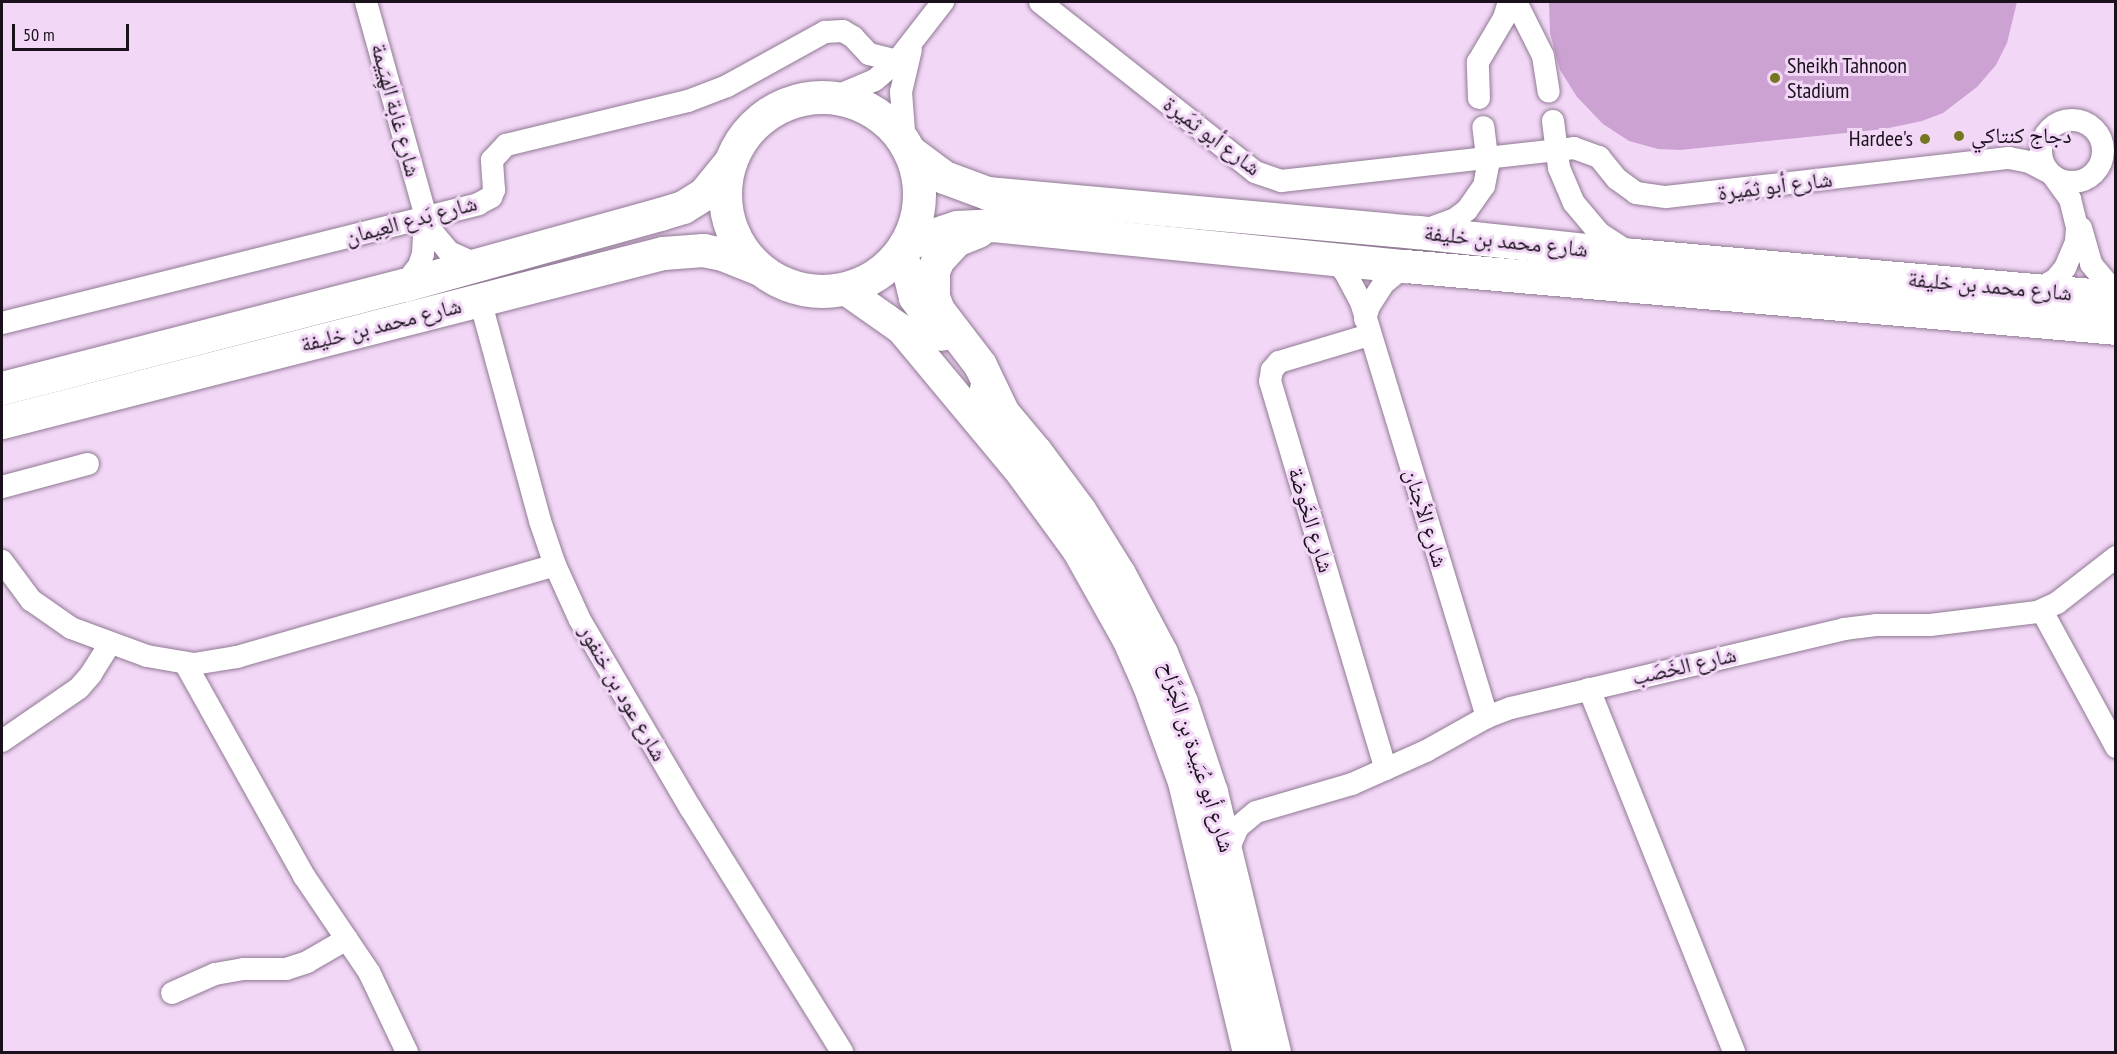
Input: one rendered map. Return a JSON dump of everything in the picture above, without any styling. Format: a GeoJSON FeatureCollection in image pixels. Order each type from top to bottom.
{"type":"FeatureCollection","features":[{"type":"Feature","properties":{"kind":"highway"},"geometry":{"type":"LineString","coordinates":[[835,97],[862,106],[878,116],[886,122],[907,148],[916,174],[919,198],[915,221],[904,246],[886,267],[867,280],[844,289],[822,292],[800,289],[779,281],[760,269],[740,247],[728,220],[725,191],[730,162],[746,133],[771,111],[802,99],[835,97]]}},
{"type":"Feature","properties":{"kind":"highway","name":"شارع محمد بن خليفة"},"geometry":{"type":"LineString","coordinates":[[907,148],[944,177],[987,193],[1418,232],[1634,255],[2115,296]]}},
{"type":"Feature","properties":{"kind":"highway","name":"شارع محمد بن خليفة"},"geometry":{"type":"LineString","coordinates":[[2,388],[404,285],[683,207],[704,194],[730,162]]}},
{"type":"Feature","properties":{"kind":"highway"},"geometry":{"type":"LineString","coordinates":[[992,225],[956,240],[946,249],[936,265],[932,284],[938,310],[980,366],[1000,409]]}},
{"type":"Feature","properties":{"kind":"highway","name":"شارع محمد بن خليفة"},"geometry":{"type":"LineString","coordinates":[[904,246],[957,227],[992,225],[1405,266],[2115,328]]}},
{"type":"Feature","properties":{"kind":"highway","name":"شارع محمد بن خليفة"},"geometry":{"type":"LineString","coordinates":[[2,422],[611,265],[683,249],[722,254],[760,269]]}},
{"type":"Feature","properties":{"kind":"main road","name":"شارع أبو عُبَيدة بن الجَرَّاح"},"geometry":{"type":"LineString","coordinates":[[904,246],[914,298],[1000,409],[1060,480],[1122,574],[1163,653],[1183,702],[1229,848],[1276,1053]]}},
{"type":"Feature","properties":{"kind":"main road","name":"شارع أبو عُبَيدة بن الجَرَّاح"},"geometry":{"type":"LineString","coordinates":[[844,289],[901,329],[1017,468],[1077,550],[1122,630],[1148,686],[1183,782],[1248,1053]]}},
{"type":"Feature","properties":{"kind":"street","name":"شارع غابة الهِيَيمة"},"geometry":{"type":"LineString","coordinates":[[366,2],[425,218],[441,245],[458,258],[478,265]]}},
{"type":"Feature","properties":{"kind":"street"},"geometry":{"type":"LineString","coordinates":[[835,97],[874,80],[897,62],[942,2]]}},
{"type":"Feature","properties":{"kind":"street","name":"شارع أبو ثِمَيرة"},"geometry":{"type":"LineString","coordinates":[[1040,2],[1255,171],[1267,178],[1294,180],[1557,149],[1587,151],[1599,157],[1626,187],[1647,196],[1666,197],[2009,158],[2029,162],[2050,174]]}},
{"type":"Feature","properties":{"kind":"street"},"geometry":{"type":"LineString","coordinates":[[1479,98],[1477,72],[1487,45],[1504,18],[1509,2]]}},
{"type":"Feature","properties":{"kind":"street"},"geometry":{"type":"LineString","coordinates":[[1516,2],[1546,64],[1549,92]]}},
{"type":"Feature","properties":{"kind":"street","name":"شارع بَدع العِيمان"},"geometry":{"type":"LineString","coordinates":[[2,323],[478,204],[491,197],[495,184],[492,160],[506,145],[688,101],[727,86],[825,32],[843,31],[853,37],[869,54],[897,62]]}},
{"type":"Feature","properties":{"kind":"street"},"geometry":{"type":"LineString","coordinates":[[1487,45],[1510,35],[1535,41]]}},
{"type":"Feature","properties":{"kind":"street"},"geometry":{"type":"LineString","coordinates":[[907,148],[901,92],[914,42]]}},
{"type":"Feature","properties":{"kind":"street"},"geometry":{"type":"LineString","coordinates":[[2037,290],[2056,279],[2072,256],[2079,227],[2082,202],[2103,157],[2101,139],[2091,126],[2076,120],[2067,120],[2051,128],[2045,136],[2041,157],[2050,174],[2070,199],[2079,227],[2084,250],[2091,264],[2115,296]]}},
{"type":"Feature","properties":{"kind":"street"},"geometry":{"type":"LineString","coordinates":[[1553,121],[1558,168],[1571,198]]}},
{"type":"Feature","properties":{"kind":"street"},"geometry":{"type":"LineString","coordinates":[[1483,127],[1487,158],[1486,182]]}},
{"type":"Feature","properties":{"kind":"street","name":"شارع أبو ثِمَيرة"},"geometry":{"type":"LineString","coordinates":[[2009,158],[2045,136]]}},
{"type":"Feature","properties":{"kind":"street"},"geometry":{"type":"LineString","coordinates":[[1418,232],[1455,219],[1476,199],[1495,170],[1508,162],[1523,161],[1538,165],[1550,174],[1599,233],[1634,255]]}},
{"type":"Feature","properties":{"kind":"street"},"geometry":{"type":"LineString","coordinates":[[2050,174],[2075,182],[2095,173]]}},
{"type":"Feature","properties":{"kind":"street","name":"شارع غابة الهِيَيمة"},"geometry":{"type":"LineString","coordinates":[[404,285],[419,266],[423,255],[425,218]]}},
{"type":"Feature","properties":{"kind":"street","name":"شارع الأجنان"},"geometry":{"type":"LineString","coordinates":[[1333,259],[1354,286],[1486,717]]}},
{"type":"Feature","properties":{"kind":"street"},"geometry":{"type":"LineString","coordinates":[[1367,327],[1369,306],[1384,283],[1405,266]]}},
{"type":"Feature","properties":{"kind":"street","name":"شارع عود بن خنفور"},"geometry":{"type":"LineString","coordinates":[[480,300],[540,521],[555,565],[580,620],[842,1053]]}},
{"type":"Feature","properties":{"kind":"street","name":"شارع الخَوضة"},"geometry":{"type":"LineString","coordinates":[[1367,327],[1279,362],[1272,370],[1270,381],[1386,770]]}},
{"type":"Feature","properties":{"kind":"street"},"geometry":{"type":"LineString","coordinates":[[3,488],[88,464]]}},
{"type":"Feature","properties":{"kind":"street","name":"شارع الخَصَب"},"geometry":{"type":"LineString","coordinates":[[1256,812],[1335,791],[1386,770],[1486,717],[1511,708],[1588,688],[1844,628],[1876,624],[1930,625],[2042,610],[2057,603],[2115,557]]}},
{"type":"Feature","properties":{"kind":"street"},"geometry":{"type":"LineString","coordinates":[[2,561],[31,600],[71,628],[147,656],[185,663],[216,662],[237,657],[555,565]]}},
{"type":"Feature","properties":{"kind":"street"},"geometry":{"type":"LineString","coordinates":[[2042,610],[2115,747]]}},
{"type":"Feature","properties":{"kind":"street"},"geometry":{"type":"LineString","coordinates":[[2,741],[65,700],[79,688],[96,667],[110,643]]}},
{"type":"Feature","properties":{"kind":"street"},"geometry":{"type":"LineString","coordinates":[[185,663],[294,859],[383,997],[407,1053]]}},
{"type":"Feature","properties":{"kind":"street"},"geometry":{"type":"LineString","coordinates":[[1588,688],[1734,1053]]}},
{"type":"Feature","properties":{"kind":"street"},"geometry":{"type":"LineString","coordinates":[[1213,792],[1233,806],[1256,812]]}},
{"type":"Feature","properties":{"kind":"street"},"geometry":{"type":"LineString","coordinates":[[1229,848],[1238,827],[1256,812]]}},
{"type":"Feature","properties":{"kind":"street"},"geometry":{"type":"LineString","coordinates":[[172,993],[215,974],[244,969],[286,969],[308,962],[347,939]]}},
{"type":"Feature","properties":{"kind":"shaded area","name":"Sheikh Tahnoon Stadium"},"geometry":{"type":"Polygon","coordinates":[[[1549,2],[2017,2],[2007,43],[1996,65],[1977,87],[1943,113],[1922,121],[1884,129],[1680,150],[1658,149],[1629,141],[1603,124],[1577,97],[1560,70],[1550,33],[1549,2]]]}},
{"type":"Feature","properties":{"kind":"place","name":"Sheikh Tahnoon Stadium"},"geometry":{"type":"Point","coordinates":[1775,78]}},
{"type":"Feature","properties":{"kind":"place","name":"دجاج كنتاكي"},"geometry":{"type":"Point","coordinates":[1959,136]}},
{"type":"Feature","properties":{"kind":"place","name":"Hardee's"},"geometry":{"type":"Point","coordinates":[1925,139]}}]}
